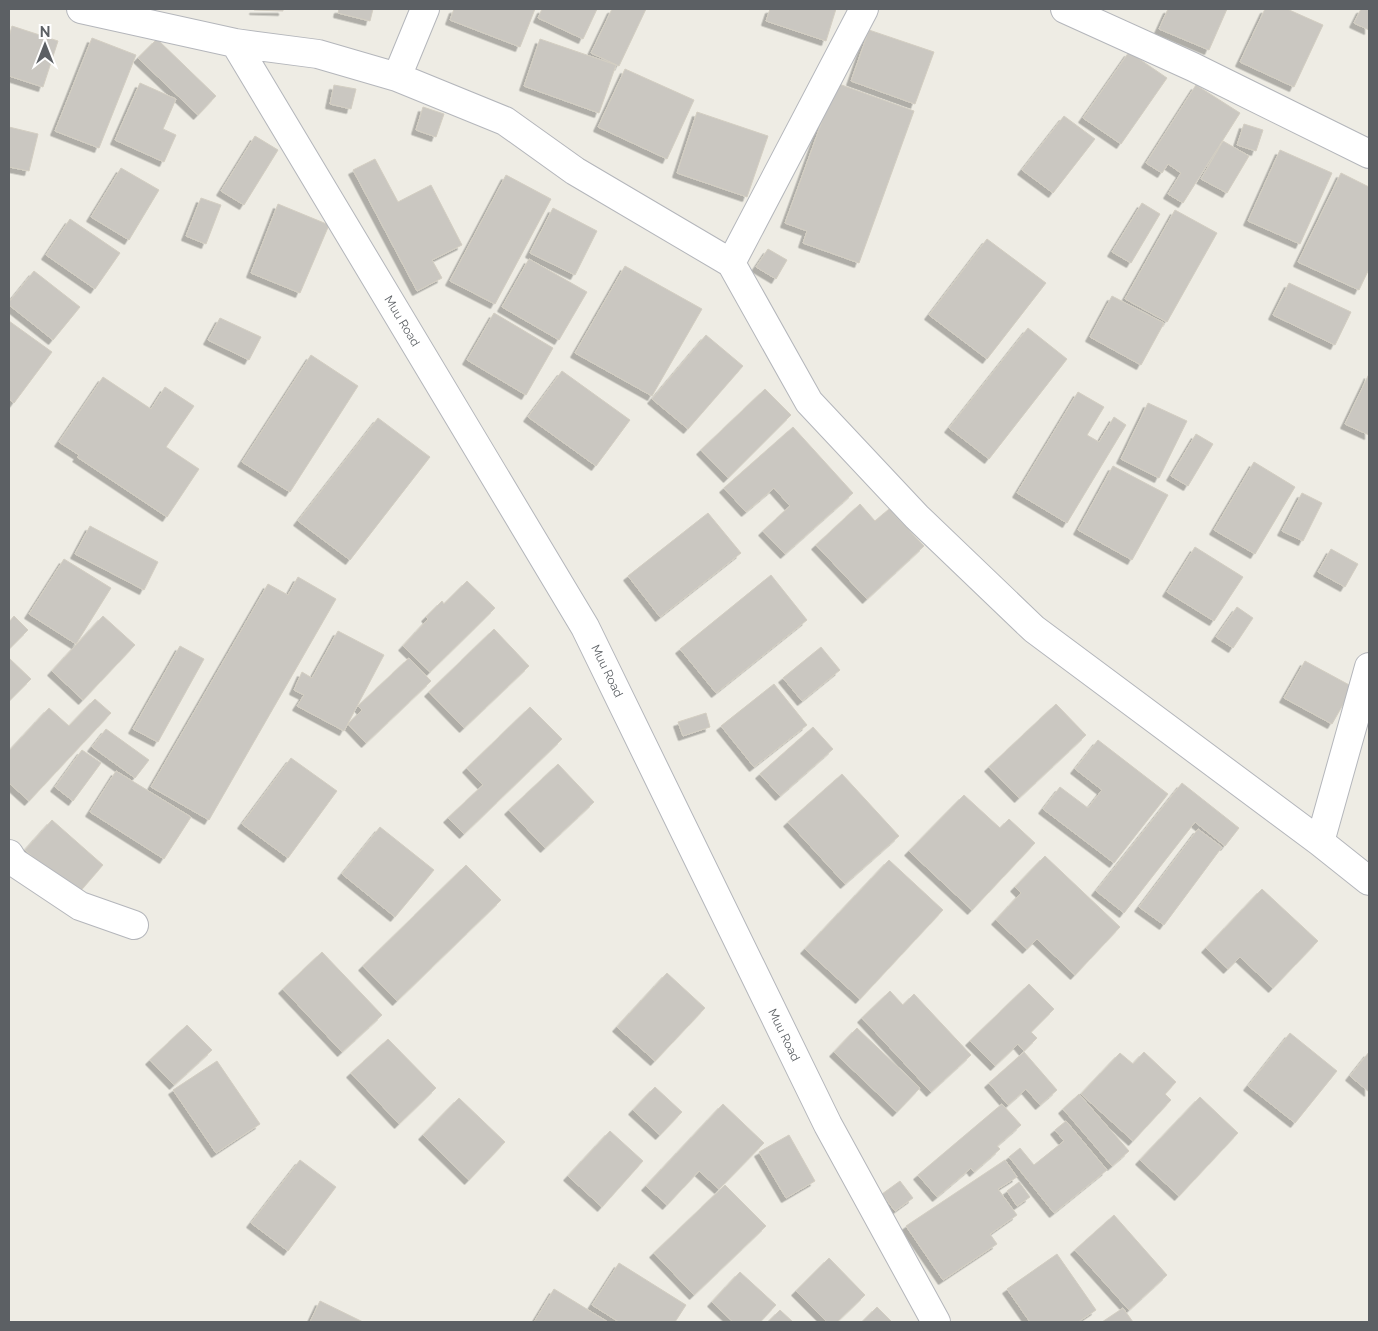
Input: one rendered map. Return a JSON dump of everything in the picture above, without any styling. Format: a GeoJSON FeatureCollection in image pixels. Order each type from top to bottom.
{"type":"FeatureCollection","features":[{"type":"Feature","properties":{"kind":"street"},"geometry":{"type":"LineString","coordinates":[[81,9],[140,15],[234,43],[318,54],[397,77],[505,121],[575,171],[731,263],[809,402],[917,516],[1034,629],[1320,842],[1369,881]]}},
{"type":"Feature","properties":{"kind":"street"},"geometry":{"type":"LineString","coordinates":[[397,77],[425,9]]}},
{"type":"Feature","properties":{"kind":"street"},"geometry":{"type":"LineString","coordinates":[[731,263],[864,9]]}},
{"type":"Feature","properties":{"kind":"street"},"geometry":{"type":"LineString","coordinates":[[1065,9],[1193,67],[1369,154]]}},
{"type":"Feature","properties":{"kind":"street","name":"Muu Road"},"geometry":{"type":"LineString","coordinates":[[234,43],[585,627],[828,1125],[936,1322]]}},
{"type":"Feature","properties":{"kind":"street"},"geometry":{"type":"LineString","coordinates":[[1320,842],[1369,667]]}},
{"type":"Feature","properties":{"kind":"street"},"geometry":{"type":"LineString","coordinates":[[9,854],[14,862],[80,906],[134,925]]}},
{"type":"Feature","properties":{"kind":"building"},"geometry":{"type":"Polygon","coordinates":[[[283,9],[283,11],[254,10],[283,9]]]}},
{"type":"Feature","properties":{"kind":"building"},"geometry":{"type":"Polygon","coordinates":[[[339,9],[373,9],[370,21],[338,13],[339,9]]]}},
{"type":"Feature","properties":{"kind":"building"},"geometry":{"type":"Polygon","coordinates":[[[454,9],[535,9],[520,47],[450,20],[454,9]]]}},
{"type":"Feature","properties":{"kind":"building"},"geometry":{"type":"Polygon","coordinates":[[[542,9],[597,9],[583,39],[538,18],[542,9]]]}},
{"type":"Feature","properties":{"kind":"building"},"geometry":{"type":"Polygon","coordinates":[[[612,9],[646,9],[619,66],[591,53],[612,9]]]}},
{"type":"Feature","properties":{"kind":"building"},"geometry":{"type":"Polygon","coordinates":[[[770,9],[836,9],[826,41],[766,21],[770,9]]]}},
{"type":"Feature","properties":{"kind":"building"},"geometry":{"type":"Polygon","coordinates":[[[1168,9],[1227,9],[1209,50],[1159,29],[1168,9]]]}},
{"type":"Feature","properties":{"kind":"building"},"geometry":{"type":"Polygon","coordinates":[[[1265,9],[1287,9],[1323,25],[1294,87],[1240,62],[1265,9]]]}},
{"type":"Feature","properties":{"kind":"building"},"geometry":{"type":"Polygon","coordinates":[[[1361,9],[1369,9],[1369,30],[1354,23],[1361,9]]]}},
{"type":"Feature","properties":{"kind":"building"},"geometry":{"type":"Polygon","coordinates":[[[12,26],[58,41],[43,87],[9,76],[9,37],[12,26]]]}},
{"type":"Feature","properties":{"kind":"building"},"geometry":{"type":"Polygon","coordinates":[[[869,30],[934,52],[915,104],[851,81],[869,30]]]}},
{"type":"Feature","properties":{"kind":"building"},"geometry":{"type":"Polygon","coordinates":[[[92,38],[136,55],[99,148],[55,131],[92,38]]]}},
{"type":"Feature","properties":{"kind":"building"},"geometry":{"type":"Polygon","coordinates":[[[157,39],[216,96],[198,115],[138,58],[157,39]]]}},
{"type":"Feature","properties":{"kind":"building"},"geometry":{"type":"Polygon","coordinates":[[[540,39],[616,65],[599,113],[524,86],[540,39]]]}},
{"type":"Feature","properties":{"kind":"building"},"geometry":{"type":"Polygon","coordinates":[[[1129,52],[1167,78],[1121,144],[1083,118],[1129,52]]]}},
{"type":"Feature","properties":{"kind":"building"},"geometry":{"type":"Polygon","coordinates":[[[625,69],[694,100],[667,159],[598,127],[625,69]]]}},
{"type":"Feature","properties":{"kind":"building"},"geometry":{"type":"Polygon","coordinates":[[[140,83],[176,99],[163,129],[176,135],[164,162],[115,140],[140,83]]]}},
{"type":"Feature","properties":{"kind":"building"},"geometry":{"type":"Polygon","coordinates":[[[836,83],[914,111],[859,263],[803,243],[807,231],[785,223],[836,83]]]}},
{"type":"Feature","properties":{"kind":"building"},"geometry":{"type":"Polygon","coordinates":[[[334,85],[356,89],[351,109],[330,104],[334,85]]]}},
{"type":"Feature","properties":{"kind":"building"},"geometry":{"type":"Polygon","coordinates":[[[1196,85],[1240,113],[1183,203],[1168,194],[1181,173],[1168,164],[1162,173],[1146,163],[1196,85]]]}},
{"type":"Feature","properties":{"kind":"building"},"geometry":{"type":"Polygon","coordinates":[[[423,107],[444,114],[436,137],[416,130],[423,107]]]}},
{"type":"Feature","properties":{"kind":"building"},"geometry":{"type":"Polygon","coordinates":[[[697,112],[768,136],[747,197],[677,173],[697,112]]]}},
{"type":"Feature","properties":{"kind":"building"},"geometry":{"type":"Polygon","coordinates":[[[1064,116],[1095,139],[1053,193],[1022,170],[1064,116]]]}},
{"type":"Feature","properties":{"kind":"building"},"geometry":{"type":"Polygon","coordinates":[[[1244,124],[1263,130],[1256,151],[1237,145],[1244,124]]]}},
{"type":"Feature","properties":{"kind":"building"},"geometry":{"type":"Polygon","coordinates":[[[9,127],[38,134],[29,171],[9,167],[9,127]]]}},
{"type":"Feature","properties":{"kind":"building"},"geometry":{"type":"Polygon","coordinates":[[[255,136],[278,150],[244,205],[221,191],[255,136]]]}},
{"type":"Feature","properties":{"kind":"building"},"geometry":{"type":"Polygon","coordinates":[[[1223,141],[1249,156],[1227,193],[1201,179],[1223,141]]]}},
{"type":"Feature","properties":{"kind":"building"},"geometry":{"type":"Polygon","coordinates":[[[1280,150],[1332,173],[1300,244],[1248,221],[1280,150]]]}},
{"type":"Feature","properties":{"kind":"building"},"geometry":{"type":"Polygon","coordinates":[[[375,159],[398,202],[431,185],[462,245],[432,260],[442,278],[417,291],[353,170],[375,159]]]}},
{"type":"Feature","properties":{"kind":"building"},"geometry":{"type":"Polygon","coordinates":[[[121,168],[159,190],[129,240],[91,217],[121,168]]]}},
{"type":"Feature","properties":{"kind":"building"},"geometry":{"type":"Polygon","coordinates":[[[1341,173],[1369,187],[1369,269],[1359,290],[1298,262],[1341,173]]]}},
{"type":"Feature","properties":{"kind":"building"},"geometry":{"type":"Polygon","coordinates":[[[506,175],[551,199],[495,304],[450,281],[506,175]]]}},
{"type":"Feature","properties":{"kind":"building"},"geometry":{"type":"Polygon","coordinates":[[[201,198],[221,205],[206,244],[186,236],[201,198]]]}},
{"type":"Feature","properties":{"kind":"building"},"geometry":{"type":"Polygon","coordinates":[[[1142,203],[1160,214],[1131,263],[1112,252],[1142,203]]]}},
{"type":"Feature","properties":{"kind":"building"},"geometry":{"type":"Polygon","coordinates":[[[278,204],[329,225],[300,293],[251,273],[278,204]]]}},
{"type":"Feature","properties":{"kind":"building"},"geometry":{"type":"Polygon","coordinates":[[[553,208],[597,231],[575,275],[530,253],[553,208]]]}},
{"type":"Feature","properties":{"kind":"building"},"geometry":{"type":"Polygon","coordinates":[[[1175,210],[1217,233],[1167,322],[1125,299],[1175,210]]]}},
{"type":"Feature","properties":{"kind":"building"},"geometry":{"type":"Polygon","coordinates":[[[70,219],[120,253],[95,289],[46,255],[70,219]]]}},
{"type":"Feature","properties":{"kind":"building"},"geometry":{"type":"Polygon","coordinates":[[[987,239],[1046,283],[987,359],[929,315],[987,239]]]}},
{"type":"Feature","properties":{"kind":"building"},"geometry":{"type":"Polygon","coordinates":[[[768,249],[787,260],[776,279],[756,267],[768,249]]]}},
{"type":"Feature","properties":{"kind":"building"},"geometry":{"type":"Polygon","coordinates":[[[529,259],[587,292],[559,340],[502,307],[529,259]]]}},
{"type":"Feature","properties":{"kind":"building"},"geometry":{"type":"Polygon","coordinates":[[[625,266],[702,309],[652,396],[575,353],[625,266]]]}},
{"type":"Feature","properties":{"kind":"building"},"geometry":{"type":"Polygon","coordinates":[[[34,271],[80,307],[53,340],[9,305],[9,302],[34,271]]]}},
{"type":"Feature","properties":{"kind":"building"},"geometry":{"type":"Polygon","coordinates":[[[1289,283],[1351,312],[1335,345],[1273,315],[1289,283]]]}},
{"type":"Feature","properties":{"kind":"building"},"geometry":{"type":"Polygon","coordinates":[[[1112,296],[1164,323],[1141,365],[1090,337],[1112,296]]]}},
{"type":"Feature","properties":{"kind":"building"},"geometry":{"type":"Polygon","coordinates":[[[494,313],[553,348],[526,395],[467,360],[494,313]]]}},
{"type":"Feature","properties":{"kind":"building"},"geometry":{"type":"Polygon","coordinates":[[[220,318],[261,337],[249,360],[208,340],[220,318]]]}},
{"type":"Feature","properties":{"kind":"building"},"geometry":{"type":"Polygon","coordinates":[[[9,321],[52,352],[14,403],[9,399],[9,321]]]}},
{"type":"Feature","properties":{"kind":"building"},"geometry":{"type":"Polygon","coordinates":[[[1028,328],[1067,359],[989,459],[949,428],[1028,328]]]}},
{"type":"Feature","properties":{"kind":"building"},"geometry":{"type":"Polygon","coordinates":[[[706,335],[743,366],[688,429],[652,399],[706,335]]]}},
{"type":"Feature","properties":{"kind":"building"},"geometry":{"type":"Polygon","coordinates":[[[311,355],[358,386],[290,492],[242,462],[311,355]]]}},
{"type":"Feature","properties":{"kind":"building"},"geometry":{"type":"Polygon","coordinates":[[[562,371],[630,420],[596,466],[528,417],[562,371]]]}},
{"type":"Feature","properties":{"kind":"building"},"geometry":{"type":"Polygon","coordinates":[[[1369,374],[1369,435],[1345,424],[1369,374]]]}},
{"type":"Feature","properties":{"kind":"building"},"geometry":{"type":"Polygon","coordinates":[[[103,377],[151,409],[165,387],[194,406],[166,447],[199,469],[167,517],[77,457],[79,455],[59,442],[103,377]]]}},
{"type":"Feature","properties":{"kind":"building"},"geometry":{"type":"Polygon","coordinates":[[[765,389],[791,415],[728,478],[701,450],[765,389]]]}},
{"type":"Feature","properties":{"kind":"building"},"geometry":{"type":"Polygon","coordinates":[[[1078,392],[1104,407],[1087,435],[1099,442],[1114,417],[1126,425],[1067,523],[1017,493],[1078,392]]]}},
{"type":"Feature","properties":{"kind":"building"},"geometry":{"type":"Polygon","coordinates":[[[1148,403],[1187,421],[1159,478],[1121,459],[1148,403]]]}},
{"type":"Feature","properties":{"kind":"building"},"geometry":{"type":"Polygon","coordinates":[[[378,418],[430,457],[350,560],[298,521],[378,418]]]}},
{"type":"Feature","properties":{"kind":"building"},"geometry":{"type":"Polygon","coordinates":[[[793,427],[853,493],[785,554],[763,531],[790,506],[774,488],[746,512],[724,488],[793,427]]]}},
{"type":"Feature","properties":{"kind":"building"},"geometry":{"type":"Polygon","coordinates":[[[1196,434],[1213,444],[1188,486],[1171,476],[1196,434]]]}},
{"type":"Feature","properties":{"kind":"building"},"geometry":{"type":"Polygon","coordinates":[[[1254,462],[1295,487],[1255,554],[1214,530],[1254,462]]]}},
{"type":"Feature","properties":{"kind":"building"},"geometry":{"type":"Polygon","coordinates":[[[1113,466],[1168,495],[1132,560],[1078,530],[1113,466]]]}},
{"type":"Feature","properties":{"kind":"building"},"geometry":{"type":"Polygon","coordinates":[[[1302,493],[1322,503],[1303,541],[1282,531],[1302,493]]]}},
{"type":"Feature","properties":{"kind":"building"},"geometry":{"type":"Polygon","coordinates":[[[860,504],[875,521],[889,509],[924,546],[867,599],[816,545],[860,504]]]}},
{"type":"Feature","properties":{"kind":"building"},"geometry":{"type":"Polygon","coordinates":[[[708,513],[741,553],[660,617],[628,576],[708,513]]]}},
{"type":"Feature","properties":{"kind":"building"},"geometry":{"type":"Polygon","coordinates":[[[90,526],[158,562],[144,590],[75,554],[90,526]]]}},
{"type":"Feature","properties":{"kind":"building"},"geometry":{"type":"Polygon","coordinates":[[[1195,547],[1243,577],[1214,621],[1167,592],[1195,547]]]}},
{"type":"Feature","properties":{"kind":"building"},"geometry":{"type":"Polygon","coordinates":[[[1331,549],[1358,564],[1345,587],[1318,572],[1331,549]]]}},
{"type":"Feature","properties":{"kind":"building"},"geometry":{"type":"Polygon","coordinates":[[[64,559],[111,588],[76,644],[29,614],[64,559]]]}},
{"type":"Feature","properties":{"kind":"building"},"geometry":{"type":"Polygon","coordinates":[[[771,575],[807,620],[716,693],[680,649],[771,575]]]}},
{"type":"Feature","properties":{"kind":"building"},"geometry":{"type":"Polygon","coordinates":[[[298,577],[336,599],[209,820],[151,787],[268,584],[288,595],[298,577]]]}},
{"type":"Feature","properties":{"kind":"building"},"geometry":{"type":"Polygon","coordinates":[[[467,581],[495,608],[430,672],[403,646],[428,619],[426,617],[442,601],[444,604],[467,581]]]}},
{"type":"Feature","properties":{"kind":"building"},"geometry":{"type":"Polygon","coordinates":[[[1237,607],[1253,618],[1233,648],[1216,637],[1237,607]]]}},
{"type":"Feature","properties":{"kind":"building"},"geometry":{"type":"Polygon","coordinates":[[[14,616],[28,630],[9,649],[9,622],[14,616]]]}},
{"type":"Feature","properties":{"kind":"building"},"geometry":{"type":"Polygon","coordinates":[[[103,616],[135,645],[83,700],[52,671],[103,616]]]}},
{"type":"Feature","properties":{"kind":"building"},"geometry":{"type":"Polygon","coordinates":[[[494,629],[529,666],[464,728],[429,692],[494,629]]]}},
{"type":"Feature","properties":{"kind":"building"},"geometry":{"type":"Polygon","coordinates":[[[338,631],[384,655],[344,731],[297,706],[304,695],[294,690],[302,672],[312,678],[338,631]]]}},
{"type":"Feature","properties":{"kind":"building"},"geometry":{"type":"Polygon","coordinates":[[[180,646],[204,659],[158,742],[133,729],[180,646]]]}},
{"type":"Feature","properties":{"kind":"building"},"geometry":{"type":"Polygon","coordinates":[[[821,647],[840,670],[802,701],[783,678],[821,647]]]}},
{"type":"Feature","properties":{"kind":"building"},"geometry":{"type":"Polygon","coordinates":[[[9,658],[31,679],[9,701],[9,658]]]}},
{"type":"Feature","properties":{"kind":"building"},"geometry":{"type":"Polygon","coordinates":[[[409,658],[431,681],[366,743],[348,724],[362,710],[358,706],[409,658]]]}},
{"type":"Feature","properties":{"kind":"building"},"geometry":{"type":"Polygon","coordinates":[[[1305,661],[1353,687],[1332,724],[1284,698],[1305,661]]]}},
{"type":"Feature","properties":{"kind":"building"},"geometry":{"type":"Polygon","coordinates":[[[774,684],[807,725],[754,767],[721,726],[774,684]]]}},
{"type":"Feature","properties":{"kind":"building"},"geometry":{"type":"Polygon","coordinates":[[[95,699],[111,713],[29,801],[9,783],[9,751],[49,708],[69,726],[95,699]]]}},
{"type":"Feature","properties":{"kind":"building"},"geometry":{"type":"Polygon","coordinates":[[[1056,704],[1086,735],[1019,798],[989,767],[1056,704]]]}},
{"type":"Feature","properties":{"kind":"building"},"geometry":{"type":"Polygon","coordinates":[[[530,707],[562,739],[464,834],[448,818],[483,785],[467,768],[530,707]]]}},
{"type":"Feature","properties":{"kind":"building"},"geometry":{"type":"Polygon","coordinates":[[[706,713],[710,727],[683,736],[678,722],[706,713]]]}},
{"type":"Feature","properties":{"kind":"building"},"geometry":{"type":"Polygon","coordinates":[[[813,727],[833,749],[780,796],[760,774],[813,727]]]}},
{"type":"Feature","properties":{"kind":"building"},"geometry":{"type":"Polygon","coordinates":[[[106,729],[149,760],[135,778],[92,747],[106,729]]]}},
{"type":"Feature","properties":{"kind":"building"},"geometry":{"type":"Polygon","coordinates":[[[1098,740],[1168,794],[1114,863],[1043,809],[1060,787],[1088,808],[1102,790],[1075,769],[1098,740]]]}},
{"type":"Feature","properties":{"kind":"building"},"geometry":{"type":"Polygon","coordinates":[[[82,750],[101,763],[73,801],[55,787],[82,750]]]}},
{"type":"Feature","properties":{"kind":"building"},"geometry":{"type":"Polygon","coordinates":[[[291,758],[337,791],[288,858],[242,824],[291,758]]]}},
{"type":"Feature","properties":{"kind":"building"},"geometry":{"type":"Polygon","coordinates":[[[558,764],[594,802],[545,848],[509,810],[558,764]]]}},
{"type":"Feature","properties":{"kind":"building"},"geometry":{"type":"Polygon","coordinates":[[[116,771],[191,817],[164,859],[90,812],[116,771]]]}},
{"type":"Feature","properties":{"kind":"building"},"geometry":{"type":"Polygon","coordinates":[[[842,774],[899,836],[845,884],[788,822],[842,774]]]}},
{"type":"Feature","properties":{"kind":"building"},"geometry":{"type":"Polygon","coordinates":[[[1182,783],[1239,828],[1225,846],[1195,822],[1124,913],[1096,891],[1182,783]]]}},
{"type":"Feature","properties":{"kind":"building"},"geometry":{"type":"Polygon","coordinates":[[[964,795],[1000,828],[1009,819],[1035,843],[972,910],[909,851],[964,795]]]}},
{"type":"Feature","properties":{"kind":"building"},"geometry":{"type":"Polygon","coordinates":[[[52,820],[103,865],[77,895],[25,850],[52,820]]]}},
{"type":"Feature","properties":{"kind":"building"},"geometry":{"type":"Polygon","coordinates":[[[380,827],[434,870],[395,917],[342,874],[380,827]]]}},
{"type":"Feature","properties":{"kind":"building"},"geometry":{"type":"Polygon","coordinates":[[[1198,829],[1222,847],[1164,925],[1139,907],[1198,829]]]}},
{"type":"Feature","properties":{"kind":"building"},"geometry":{"type":"Polygon","coordinates":[[[1045,856],[1120,927],[1075,975],[1037,939],[1027,949],[996,920],[1021,893],[1015,887],[1045,856]]]}},
{"type":"Feature","properties":{"kind":"building"},"geometry":{"type":"Polygon","coordinates":[[[889,860],[943,910],[860,999],[805,949],[889,860]]]}},
{"type":"Feature","properties":{"kind":"building"},"geometry":{"type":"Polygon","coordinates":[[[466,865],[501,900],[397,1001],[363,966],[466,865]]]}},
{"type":"Feature","properties":{"kind":"building"},"geometry":{"type":"Polygon","coordinates":[[[1262,889],[1318,941],[1273,988],[1240,957],[1228,969],[1206,948],[1262,889]]]}},
{"type":"Feature","properties":{"kind":"building"},"geometry":{"type":"Polygon","coordinates":[[[322,952],[382,1015],[342,1052],[283,989],[322,952]]]}},
{"type":"Feature","properties":{"kind":"building"},"geometry":{"type":"Polygon","coordinates":[[[667,973],[705,1008],[655,1061],[617,1027],[667,973]]]}},
{"type":"Feature","properties":{"kind":"building"},"geometry":{"type":"Polygon","coordinates":[[[1029,984],[1054,1009],[1031,1032],[1037,1038],[1024,1051],[1018,1044],[995,1066],[970,1041],[1029,984]]]}},
{"type":"Feature","properties":{"kind":"building"},"geometry":{"type":"Polygon","coordinates":[[[890,991],[903,1005],[914,994],[971,1055],[931,1092],[862,1018],[890,991]]]}},
{"type":"Feature","properties":{"kind":"building"},"geometry":{"type":"Polygon","coordinates":[[[187,1025],[212,1050],[174,1085],[150,1060],[187,1025]]]}},
{"type":"Feature","properties":{"kind":"building"},"geometry":{"type":"Polygon","coordinates":[[[857,1028],[920,1088],[897,1112],[834,1052],[857,1028]]]}},
{"type":"Feature","properties":{"kind":"building"},"geometry":{"type":"Polygon","coordinates":[[[1290,1033],[1337,1071],[1295,1123],[1248,1086],[1290,1033]]]}},
{"type":"Feature","properties":{"kind":"building"},"geometry":{"type":"Polygon","coordinates":[[[388,1039],[436,1088],[399,1124],[351,1073],[388,1039]]]}},
{"type":"Feature","properties":{"kind":"building"},"geometry":{"type":"Polygon","coordinates":[[[1024,1052],[1057,1090],[1040,1105],[1026,1089],[1008,1105],[989,1083],[1024,1052]]]}},
{"type":"Feature","properties":{"kind":"building"},"geometry":{"type":"Polygon","coordinates":[[[1144,1052],[1176,1082],[1165,1094],[1171,1100],[1133,1141],[1081,1094],[1120,1053],[1133,1064],[1144,1052]]]}},
{"type":"Feature","properties":{"kind":"building"},"geometry":{"type":"Polygon","coordinates":[[[1369,1052],[1369,1092],[1350,1076],[1369,1052]]]}},
{"type":"Feature","properties":{"kind":"building"},"geometry":{"type":"Polygon","coordinates":[[[217,1061],[260,1124],[216,1153],[173,1090],[217,1061]]]}},
{"type":"Feature","properties":{"kind":"building"},"geometry":{"type":"Polygon","coordinates":[[[655,1087],[682,1112],[660,1135],[633,1110],[655,1087]]]}},
{"type":"Feature","properties":{"kind":"building"},"geometry":{"type":"Polygon","coordinates":[[[1079,1094],[1129,1151],[1112,1166],[1063,1109],[1079,1094]]]}},
{"type":"Feature","properties":{"kind":"building"},"geometry":{"type":"Polygon","coordinates":[[[1200,1097],[1238,1133],[1179,1196],[1140,1160],[1200,1097]]]}},
{"type":"Feature","properties":{"kind":"building"},"geometry":{"type":"Polygon","coordinates":[[[459,1098],[505,1142],[469,1180],[423,1135],[459,1098]]]}},
{"type":"Feature","properties":{"kind":"building"},"geometry":{"type":"Polygon","coordinates":[[[723,1104],[764,1143],[719,1189],[699,1171],[667,1205],[646,1186],[723,1104]]]}},
{"type":"Feature","properties":{"kind":"building"},"geometry":{"type":"Polygon","coordinates":[[[1002,1104],[1021,1125],[997,1146],[1000,1149],[974,1172],[971,1168],[937,1197],[918,1175],[1002,1104]]]}},
{"type":"Feature","properties":{"kind":"building"},"geometry":{"type":"Polygon","coordinates":[[[1066,1121],[1107,1170],[1054,1213],[1009,1157],[1020,1148],[1034,1165],[1064,1141],[1055,1130],[1066,1121]]]}},
{"type":"Feature","properties":{"kind":"building"},"geometry":{"type":"Polygon","coordinates":[[[610,1131],[643,1161],[602,1207],[568,1176],[610,1131]]]}},
{"type":"Feature","properties":{"kind":"building"},"geometry":{"type":"Polygon","coordinates":[[[789,1135],[815,1181],[786,1198],[759,1152],[789,1135]]]}},
{"type":"Feature","properties":{"kind":"building"},"geometry":{"type":"Polygon","coordinates":[[[300,1160],[336,1187],[288,1251],[251,1223],[300,1160]]]}},
{"type":"Feature","properties":{"kind":"building"},"geometry":{"type":"Polygon","coordinates":[[[1005,1160],[1017,1177],[998,1189],[1017,1215],[990,1234],[997,1244],[943,1280],[906,1226],[1005,1160]]]}},
{"type":"Feature","properties":{"kind":"building"},"geometry":{"type":"Polygon","coordinates":[[[900,1181],[913,1198],[895,1211],[882,1194],[900,1181]]]}},
{"type":"Feature","properties":{"kind":"building"},"geometry":{"type":"Polygon","coordinates":[[[1019,1182],[1030,1197],[1017,1206],[1007,1191],[1019,1182]]]}},
{"type":"Feature","properties":{"kind":"building"},"geometry":{"type":"Polygon","coordinates":[[[725,1185],[766,1226],[694,1295],[654,1253],[725,1185]]]}},
{"type":"Feature","properties":{"kind":"building"},"geometry":{"type":"Polygon","coordinates":[[[1114,1215],[1167,1275],[1129,1310],[1075,1250],[1114,1215]]]}},
{"type":"Feature","properties":{"kind":"building"},"geometry":{"type":"Polygon","coordinates":[[[1057,1254],[1096,1310],[1078,1322],[1030,1322],[1007,1289],[1057,1254]]]}},
{"type":"Feature","properties":{"kind":"building"},"geometry":{"type":"Polygon","coordinates":[[[829,1258],[865,1295],[837,1322],[827,1322],[796,1291],[829,1258]]]}},
{"type":"Feature","properties":{"kind":"building"},"geometry":{"type":"Polygon","coordinates":[[[619,1263],[686,1305],[675,1322],[619,1322],[592,1305],[619,1263]]]}},
{"type":"Feature","properties":{"kind":"building"},"geometry":{"type":"Polygon","coordinates":[[[740,1272],[776,1305],[760,1322],[731,1322],[712,1302],[740,1272]]]}},
{"type":"Feature","properties":{"kind":"building"},"geometry":{"type":"Polygon","coordinates":[[[554,1289],[608,1322],[534,1322],[554,1289]]]}},
{"type":"Feature","properties":{"kind":"building"},"geometry":{"type":"Polygon","coordinates":[[[320,1301],[363,1322],[310,1322],[320,1301]]]}},
{"type":"Feature","properties":{"kind":"building"},"geometry":{"type":"Polygon","coordinates":[[[877,1307],[892,1322],[862,1322],[877,1307]]]}},
{"type":"Feature","properties":{"kind":"building"},"geometry":{"type":"Polygon","coordinates":[[[1123,1308],[1133,1322],[1102,1322],[1123,1308]]]}},
{"type":"Feature","properties":{"kind":"building"},"geometry":{"type":"Polygon","coordinates":[[[780,1310],[793,1322],[768,1322],[780,1310]]]}}]}
